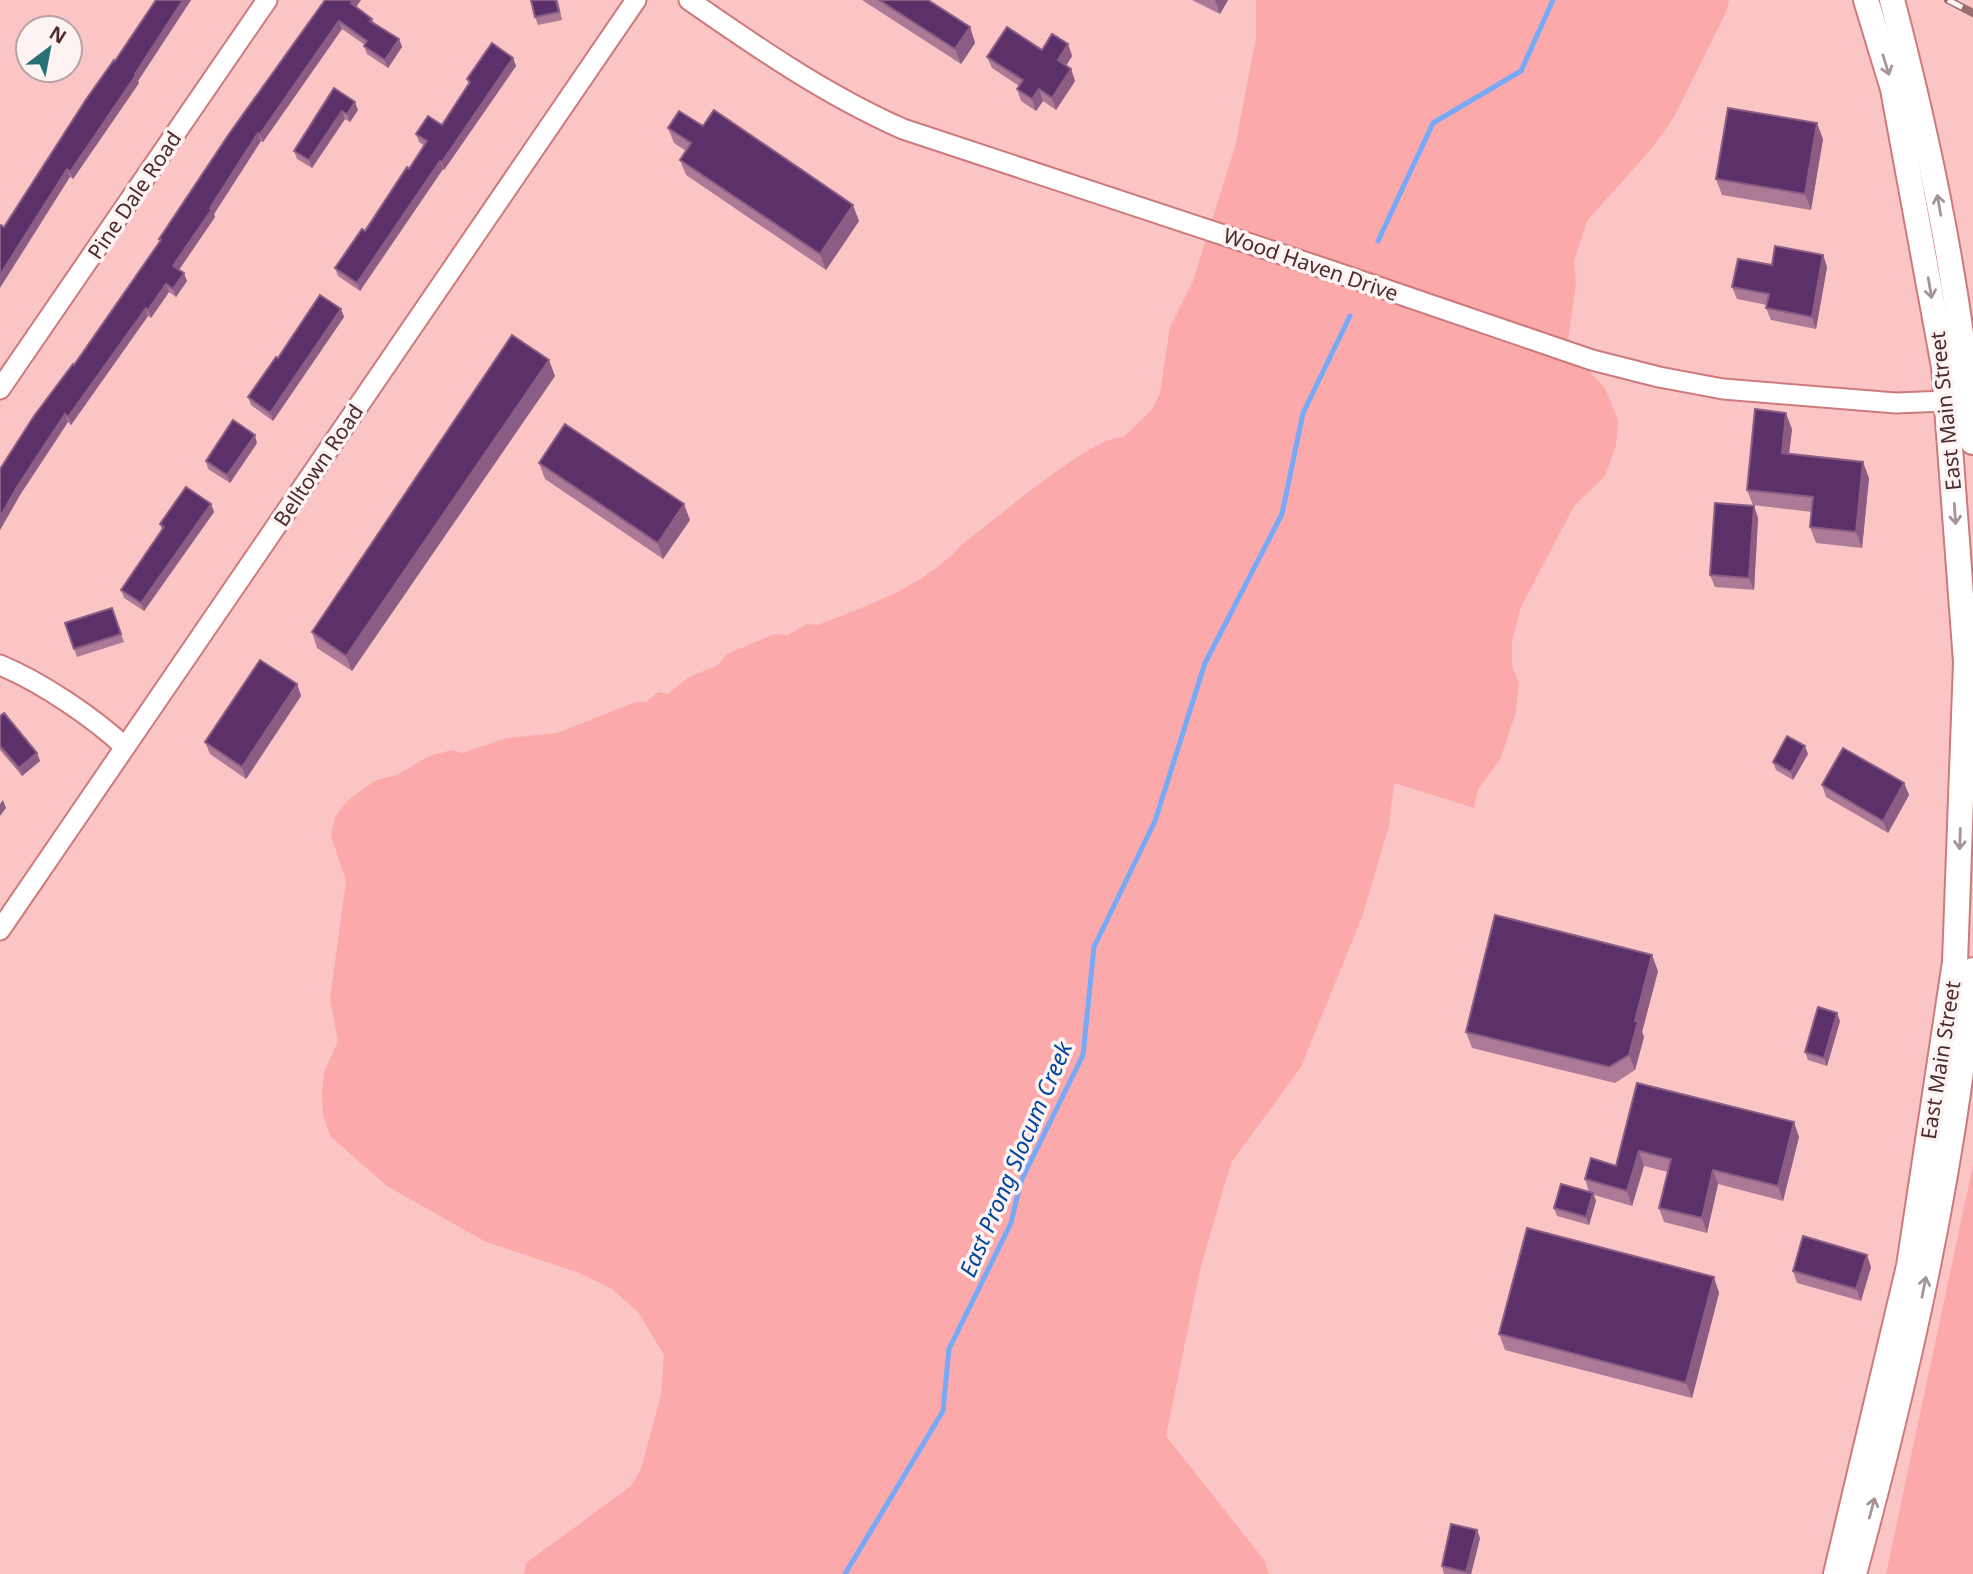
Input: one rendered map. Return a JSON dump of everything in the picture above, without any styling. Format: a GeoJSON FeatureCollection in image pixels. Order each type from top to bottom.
{"type":"FeatureCollection","features":[{"type":"Feature","properties":{"kind":"main road","name":"East Main Street"},"geometry":{"type":"LineString","coordinates":[[1866,0],[1893,89],[1944,367],[1973,442]]}},
{"type":"Feature","properties":{"kind":"main road","name":"East Main Street"},"geometry":{"type":"LineString","coordinates":[[1836,1574],[1909,1266],[1955,1105],[1955,962],[1969,674],[1966,662],[1955,291],[1933,169],[1892,0]]}},
{"type":"Feature","properties":{"kind":"main road","name":"East Main Street"},"geometry":{"type":"LineString","coordinates":[[1854,1574],[1912,1347],[1941,1205],[1973,970]]}},
{"type":"Feature","properties":{"kind":"street","name":"Pine Dale Road"},"geometry":{"type":"LineString","coordinates":[[0,388],[267,0]]}},
{"type":"Feature","properties":{"kind":"street","name":"Belltown Road"},"geometry":{"type":"LineString","coordinates":[[0,930],[636,0]]}},
{"type":"Feature","properties":{"kind":"street","name":"Wood Haven Drive"},"geometry":{"type":"LineString","coordinates":[[690,0],[814,85],[903,129],[1326,269],[1558,350],[1659,377],[1723,389],[1896,403],[1958,403]]}},
{"type":"Feature","properties":{"kind":"street"},"geometry":{"type":"LineString","coordinates":[[0,665],[36,683],[111,734],[125,747]]}},
{"type":"Feature","properties":{"kind":"street"},"geometry":{"type":"LineString","coordinates":[[1955,1105],[1973,1052]]}},
{"type":"Feature","properties":{"kind":"shaded area"},"geometry":{"type":"Polygon","coordinates":[[[1256,0],[1729,0],[1727,10],[1674,117],[1653,147],[1587,221],[1574,261],[1576,283],[1567,348],[1605,388],[1618,420],[1616,446],[1605,476],[1574,506],[1521,607],[1512,641],[1512,666],[1519,683],[1516,712],[1500,760],[1478,789],[1474,808],[1394,783],[1389,826],[1362,917],[1301,1067],[1231,1163],[1200,1270],[1166,1436],[1264,1560],[1269,1574],[524,1574],[526,1563],[631,1486],[641,1469],[661,1395],[664,1355],[638,1312],[612,1289],[579,1273],[486,1242],[387,1186],[331,1137],[323,1116],[322,1092],[324,1072],[338,1041],[330,999],[346,881],[331,836],[335,817],[348,800],[376,780],[397,775],[429,756],[452,750],[462,753],[507,738],[557,733],[636,702],[646,702],[658,692],[668,694],[689,677],[718,665],[727,654],[775,634],[788,635],[807,624],[818,625],[894,593],[930,573],[1017,501],[1088,450],[1108,440],[1123,437],[1152,410],[1160,393],[1170,327],[1193,281],[1235,147],[1256,38],[1256,0]]]}},
{"type":"Feature","properties":{"kind":"shaded area"},"geometry":{"type":"Polygon","coordinates":[[[1973,1165],[1973,1574],[1886,1574],[1973,1165]]]}},
{"type":"Feature","properties":{"kind":"building"},"geometry":{"type":"Polygon","coordinates":[[[156,0],[183,0],[70,172],[67,169],[0,275],[0,226],[4,227],[87,98],[156,0]]]}},
{"type":"Feature","properties":{"kind":"building"},"geometry":{"type":"Polygon","coordinates":[[[325,0],[353,0],[351,3],[372,19],[370,21],[399,39],[385,60],[364,46],[367,41],[339,21],[260,134],[258,133],[210,208],[212,209],[173,266],[184,273],[173,289],[166,284],[68,417],[65,414],[0,517],[0,469],[34,416],[74,365],[161,240],[159,239],[229,134],[325,0]]]}},
{"type":"Feature","properties":{"kind":"building"},"geometry":{"type":"Polygon","coordinates":[[[531,0],[556,0],[559,12],[535,17],[531,0]]]}},
{"type":"Feature","properties":{"kind":"building"},"geometry":{"type":"Polygon","coordinates":[[[879,0],[928,0],[970,27],[955,49],[879,0]]]}},
{"type":"Feature","properties":{"kind":"building"},"geometry":{"type":"Polygon","coordinates":[[[1007,27],[1042,50],[1052,34],[1068,44],[1058,60],[1071,69],[1052,98],[1039,89],[1032,99],[1017,89],[1023,80],[987,57],[1007,27]]]}},
{"type":"Feature","properties":{"kind":"building"},"geometry":{"type":"Polygon","coordinates":[[[492,43],[513,58],[357,283],[335,268],[362,229],[365,231],[427,141],[416,134],[428,116],[442,125],[470,82],[467,79],[492,43]]]}},
{"type":"Feature","properties":{"kind":"building"},"geometry":{"type":"Polygon","coordinates":[[[334,88],[355,102],[347,114],[342,111],[309,160],[294,151],[334,88]]]}},
{"type":"Feature","properties":{"kind":"building"},"geometry":{"type":"Polygon","coordinates":[[[1728,108],[1817,123],[1805,194],[1716,179],[1728,108]]]}},
{"type":"Feature","properties":{"kind":"building"},"geometry":{"type":"Polygon","coordinates":[[[714,110],[853,205],[820,254],[680,160],[691,143],[668,128],[679,111],[703,126],[714,110]]]}},
{"type":"Feature","properties":{"kind":"building"},"geometry":{"type":"Polygon","coordinates":[[[1775,246],[1823,255],[1812,317],[1766,308],[1769,294],[1732,287],[1738,259],[1772,265],[1775,246]]]}},
{"type":"Feature","properties":{"kind":"building"},"geometry":{"type":"Polygon","coordinates":[[[320,295],[341,309],[270,413],[248,397],[320,295]]]}},
{"type":"Feature","properties":{"kind":"building"},"geometry":{"type":"Polygon","coordinates":[[[512,335],[549,360],[346,656],[312,632],[512,335]]]}},
{"type":"Feature","properties":{"kind":"building"},"geometry":{"type":"Polygon","coordinates":[[[1755,409],[1786,413],[1782,453],[1863,462],[1856,532],[1810,527],[1813,497],[1747,490],[1755,409]]]}},
{"type":"Feature","properties":{"kind":"building"},"geometry":{"type":"Polygon","coordinates":[[[233,420],[255,435],[227,475],[206,461],[233,420]]]}},
{"type":"Feature","properties":{"kind":"building"},"geometry":{"type":"Polygon","coordinates":[[[565,424],[684,504],[658,543],[539,463],[565,424]]]}},
{"type":"Feature","properties":{"kind":"building"},"geometry":{"type":"Polygon","coordinates":[[[186,487],[211,504],[141,603],[121,590],[164,527],[160,524],[186,487]]]}},
{"type":"Feature","properties":{"kind":"building"},"geometry":{"type":"Polygon","coordinates":[[[1715,503],[1754,506],[1749,578],[1710,575],[1715,503]]]}},
{"type":"Feature","properties":{"kind":"building"},"geometry":{"type":"Polygon","coordinates":[[[112,608],[121,634],[74,649],[65,623],[112,608]]]}},
{"type":"Feature","properties":{"kind":"building"},"geometry":{"type":"Polygon","coordinates":[[[260,660],[297,684],[242,767],[205,742],[260,660]]]}},
{"type":"Feature","properties":{"kind":"building"},"geometry":{"type":"Polygon","coordinates":[[[4,713],[37,753],[19,768],[0,746],[0,716],[4,713]]]}},
{"type":"Feature","properties":{"kind":"building"},"geometry":{"type":"Polygon","coordinates":[[[1787,736],[1805,746],[1791,772],[1773,762],[1787,736]]]}},
{"type":"Feature","properties":{"kind":"building"},"geometry":{"type":"Polygon","coordinates":[[[1843,748],[1904,783],[1883,821],[1822,785],[1843,748]]]}},
{"type":"Feature","properties":{"kind":"building"},"geometry":{"type":"Polygon","coordinates":[[[1495,915],[1652,955],[1629,1055],[1609,1067],[1466,1032],[1495,915]]]}},
{"type":"Feature","properties":{"kind":"building"},"geometry":{"type":"Polygon","coordinates":[[[1818,1007],[1837,1013],[1824,1058],[1805,1052],[1818,1007]]]}},
{"type":"Feature","properties":{"kind":"building"},"geometry":{"type":"Polygon","coordinates":[[[1637,1083],[1794,1122],[1778,1186],[1713,1170],[1702,1218],[1659,1208],[1671,1159],[1639,1151],[1627,1191],[1585,1179],[1591,1158],[1616,1166],[1637,1083]]]}},
{"type":"Feature","properties":{"kind":"building"},"geometry":{"type":"Polygon","coordinates":[[[1561,1184],[1593,1193],[1586,1217],[1554,1208],[1561,1184]]]}},
{"type":"Feature","properties":{"kind":"building"},"geometry":{"type":"Polygon","coordinates":[[[1527,1228],[1714,1277],[1686,1383],[1499,1334],[1527,1228]]]}},
{"type":"Feature","properties":{"kind":"building"},"geometry":{"type":"Polygon","coordinates":[[[1803,1236],[1867,1255],[1856,1289],[1793,1271],[1803,1236]]]}},
{"type":"Feature","properties":{"kind":"building"},"geometry":{"type":"Polygon","coordinates":[[[1451,1524],[1477,1530],[1466,1572],[1442,1566],[1451,1524]]]}},
{"type":"Feature","properties":{"kind":"waterway","name":"East Prong Slocum Creek"},"geometry":{"type":"LineString","coordinates":[[1378,241],[1433,123],[1521,71],[1553,0]]}},
{"type":"Feature","properties":{"kind":"waterway","name":"East Prong Slocum Creek"},"geometry":{"type":"LineString","coordinates":[[845,1574],[943,1411],[949,1349],[1011,1223],[1021,1181],[1083,1055],[1094,947],[1155,821],[1205,663],[1282,514],[1303,413],[1350,316]]}},
{"type":"Feature","properties":{"kind":"railway"},"geometry":{"type":"LineString","coordinates":[[1948,0],[1973,13]]}}]}
